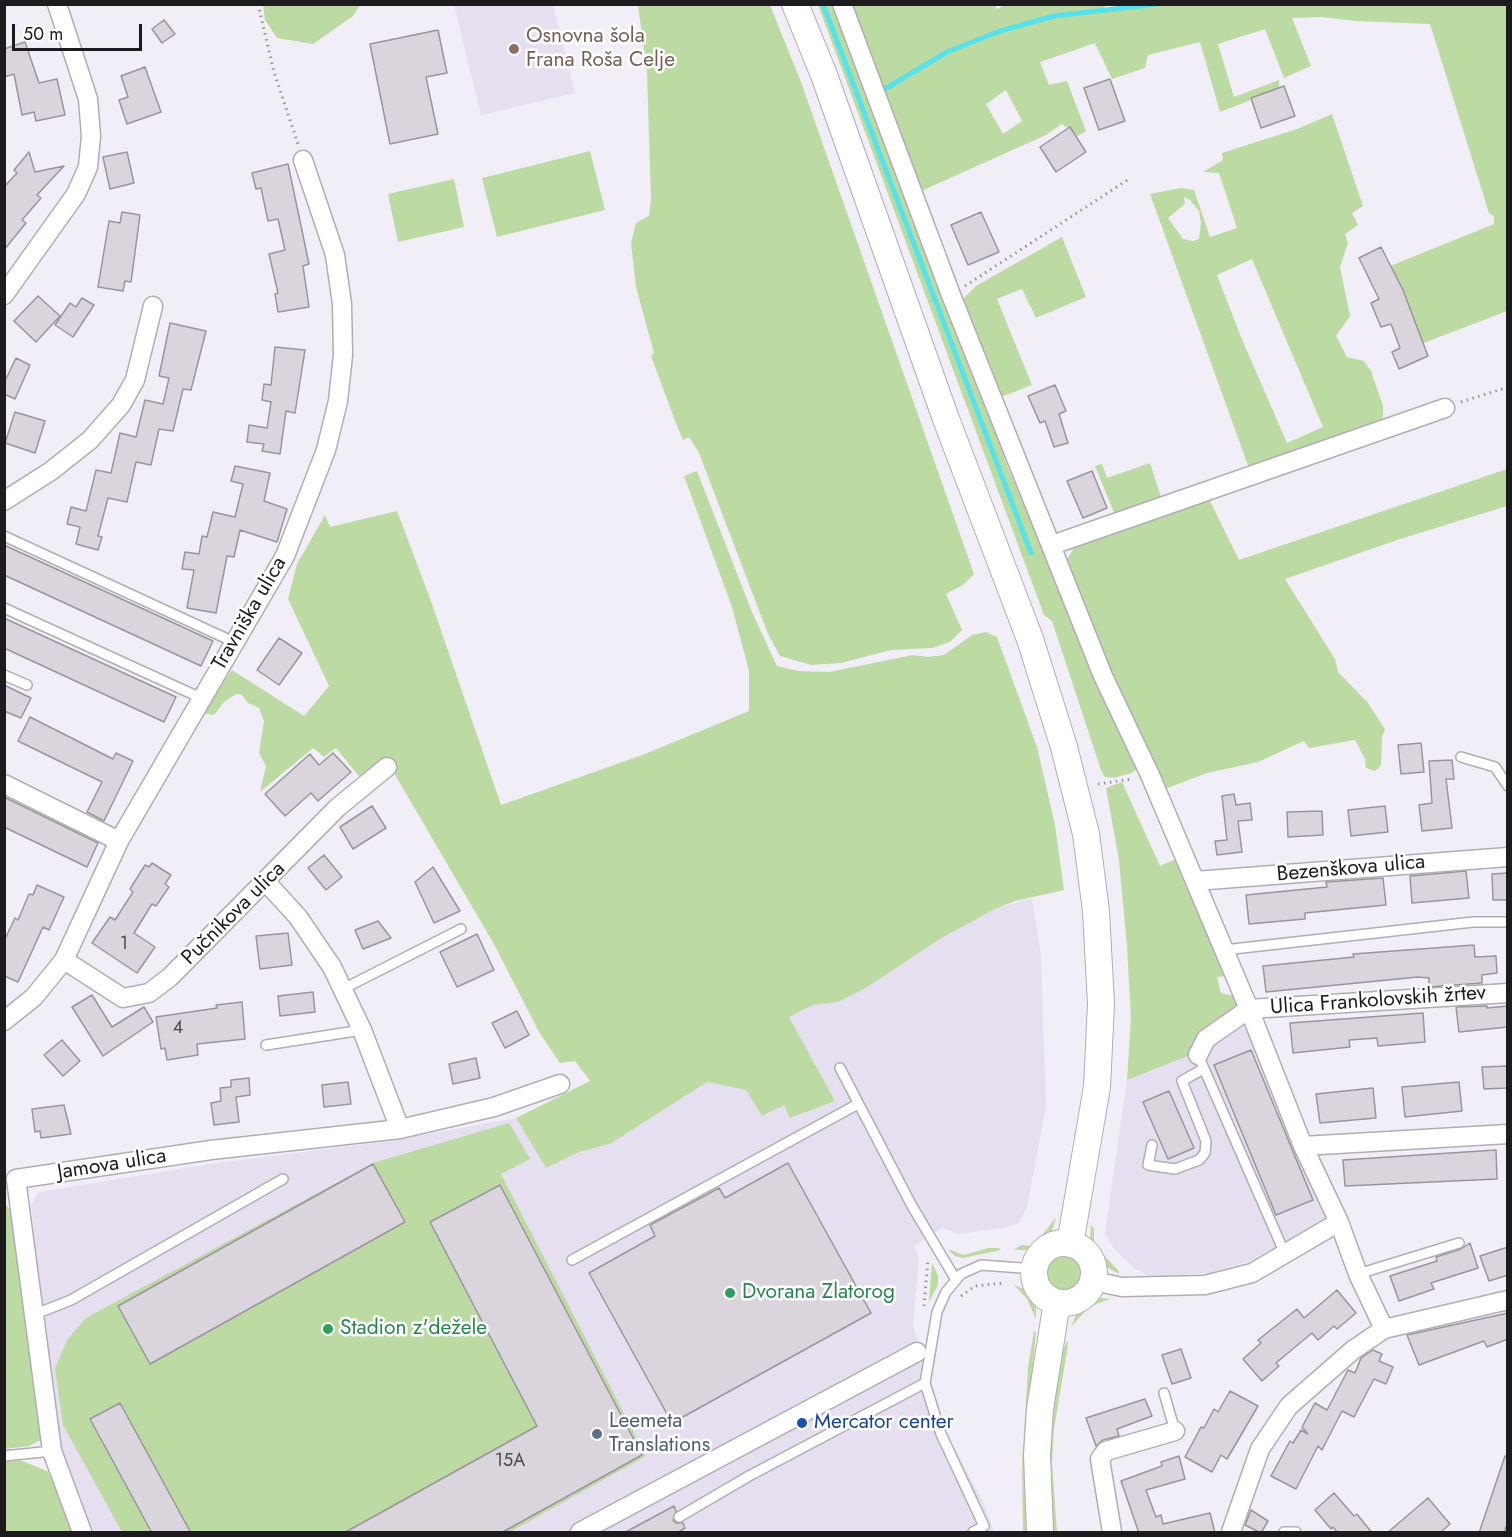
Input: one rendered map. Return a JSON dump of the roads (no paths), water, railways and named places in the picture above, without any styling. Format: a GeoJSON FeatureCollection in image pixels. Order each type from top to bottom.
{"type":"FeatureCollection","features":[{"type":"Feature","properties":{"kind":"street"},"geometry":{"type":"LineString","coordinates":[[4,295],[76,194],[88,167],[91,136],[88,99],[57,4]]}},
{"type":"Feature","properties":{"kind":"street"},"geometry":{"type":"LineString","coordinates":[[795,4],[824,75],[946,419],[1030,639],[1064,747],[1086,834],[1096,911],[1101,1004],[1097,1087],[1070,1244]]}},
{"type":"Feature","properties":{"kind":"street"},"geometry":{"type":"LineString","coordinates":[[842,4],[951,295],[1103,676],[1150,776],[1249,1009],[1303,1146],[1339,1222],[1358,1274],[1384,1329]]}},
{"type":"Feature","properties":{"kind":"street","name":"Travniška ulica"},"geometry":{"type":"LineString","coordinates":[[4,1022],[34,997],[64,960],[120,841],[201,698],[266,592],[300,523],[326,450],[338,401],[343,355],[342,304],[335,255],[303,159]]}},
{"type":"Feature","properties":{"kind":"street"},"geometry":{"type":"LineString","coordinates":[[4,501],[51,471],[90,440],[121,405],[135,380],[153,306]]}},
{"type":"Feature","properties":{"kind":"street"},"geometry":{"type":"LineString","coordinates":[[1052,545],[1445,408]]}},
{"type":"Feature","properties":{"kind":"street","name":"Pučnikova ulica"},"geometry":{"type":"LineString","coordinates":[[64,960],[123,998],[149,993],[170,977],[337,808],[387,768]]}},
{"type":"Feature","properties":{"kind":"street"},"geometry":{"type":"LineString","coordinates":[[4,784],[120,841]]}},
{"type":"Feature","properties":{"kind":"street","name":"Bezenškova ulica"},"geometry":{"type":"LineString","coordinates":[[1195,881],[1508,857]]}},
{"type":"Feature","properties":{"kind":"street"},"geometry":{"type":"LineString","coordinates":[[266,882],[298,917],[332,967],[362,1030],[400,1129]]}},
{"type":"Feature","properties":{"kind":"street","name":"Ulica Frankolovskih žrtev"},"geometry":{"type":"LineString","coordinates":[[1249,1009],[1508,993]]}},
{"type":"Feature","properties":{"kind":"street"},"geometry":{"type":"LineString","coordinates":[[1200,1062],[1206,1038],[1249,1009]]}},
{"type":"Feature","properties":{"kind":"street","name":"Jamova ulica"},"geometry":{"type":"LineString","coordinates":[[82,1533],[52,1451],[33,1315],[10,1179],[211,1150],[400,1129],[494,1107],[560,1084]]}},
{"type":"Feature","properties":{"kind":"street"},"geometry":{"type":"LineString","coordinates":[[1303,1146],[1508,1134]]}},
{"type":"Feature","properties":{"kind":"street"},"geometry":{"type":"LineString","coordinates":[[1093,1281],[1131,1288],[1205,1285],[1252,1273],[1339,1222]]}},
{"type":"Feature","properties":{"kind":"street"},"geometry":{"type":"LineString","coordinates":[[1070,1244],[1087,1254],[1092,1262],[1093,1281],[1083,1296],[1066,1303],[1057,1302],[1042,1293],[1035,1278],[1037,1260],[1051,1246],[1070,1244]]}},
{"type":"Feature","properties":{"kind":"street"},"geometry":{"type":"LineString","coordinates":[[1231,1533],[1260,1449],[1289,1406],[1353,1350],[1384,1329],[1508,1300]]}},
{"type":"Feature","properties":{"kind":"street"},"geometry":{"type":"LineString","coordinates":[[1040,1533],[1037,1495],[1040,1409],[1057,1302]]}},
{"type":"Feature","properties":{"kind":"street"},"geometry":{"type":"LineString","coordinates":[[580,1533],[917,1352]]}},
{"type":"Feature","properties":{"kind":"street"},"geometry":{"type":"LineString","coordinates":[[1112,1533],[1100,1459],[1106,1452],[1175,1431]]}},
{"type":"Feature","properties":{"kind":"lane"},"geometry":{"type":"LineString","coordinates":[[4,536],[234,642]]}},
{"type":"Feature","properties":{"kind":"lane"},"geometry":{"type":"LineString","coordinates":[[4,608],[201,698]]}},
{"type":"Feature","properties":{"kind":"lane"},"geometry":{"type":"LineString","coordinates":[[4,675],[27,685]]}},
{"type":"Feature","properties":{"kind":"lane"},"geometry":{"type":"LineString","coordinates":[[1461,756],[1495,767],[1508,786]]}},
{"type":"Feature","properties":{"kind":"lane"},"geometry":{"type":"LineString","coordinates":[[1224,950],[1473,922],[1508,922]]}},
{"type":"Feature","properties":{"kind":"lane"},"geometry":{"type":"LineString","coordinates":[[343,989],[461,929]]}},
{"type":"Feature","properties":{"kind":"lane"},"geometry":{"type":"LineString","coordinates":[[266,1045],[362,1030]]}},
{"type":"Feature","properties":{"kind":"lane"},"geometry":{"type":"LineString","coordinates":[[1152,1145],[1148,1165],[1175,1169],[1199,1160],[1205,1153],[1206,1141],[1182,1081],[1200,1062],[1285,1254]]}},
{"type":"Feature","properties":{"kind":"lane"},"geometry":{"type":"LineString","coordinates":[[840,1068],[935,1248],[956,1280]]}},
{"type":"Feature","properties":{"kind":"lane"},"geometry":{"type":"LineString","coordinates":[[572,1260],[858,1104]]}},
{"type":"Feature","properties":{"kind":"lane"},"geometry":{"type":"LineString","coordinates":[[33,1315],[71,1300],[283,1179]]}},
{"type":"Feature","properties":{"kind":"lane"},"geometry":{"type":"LineString","coordinates":[[1358,1274],[1459,1243]]}},
{"type":"Feature","properties":{"kind":"lane"},"geometry":{"type":"LineString","coordinates":[[973,1533],[984,1526],[941,1434],[925,1383],[937,1312],[946,1292],[961,1274],[981,1265],[1035,1269]]}},
{"type":"Feature","properties":{"kind":"lane"},"geometry":{"type":"LineString","coordinates":[[680,1517],[766,1467],[925,1383]]}},
{"type":"Feature","properties":{"kind":"lane"},"geometry":{"type":"LineString","coordinates":[[1164,1393],[1175,1431]]}},
{"type":"Feature","properties":{"kind":"lane"},"geometry":{"type":"LineString","coordinates":[[4,1456],[52,1451]]}},
{"type":"Feature","properties":{"kind":"lane"},"geometry":{"type":"LineString","coordinates":[[1284,1533],[1296,1533]]}},
{"type":"Feature","properties":{"kind":"waterway"},"geometry":{"type":"LineString","coordinates":[[823,4],[1031,553]]}},
{"type":"Feature","properties":{"kind":"waterway"},"geometry":{"type":"LineString","coordinates":[[878,93],[947,52],[1000,31],[1054,16],[1157,4]]}},
{"type":"Feature","properties":{"kind":"place","name":"Osnovna šola Frana Roša Celje"},"geometry":{"type":"Point","coordinates":[514,49]}},
{"type":"Feature","properties":{"kind":"place","name":"Dvorana Zlatorog"},"geometry":{"type":"Point","coordinates":[730,1293]}},
{"type":"Feature","properties":{"kind":"place","name":"Stadion z'dežele"},"geometry":{"type":"Point","coordinates":[328,1329]}},
{"type":"Feature","properties":{"kind":"place","name":"Mercator center"},"geometry":{"type":"Point","coordinates":[802,1423]}},
{"type":"Feature","properties":{"kind":"place","name":"Leemeta Translations"},"geometry":{"type":"Point","coordinates":[597,1434]}}]}
